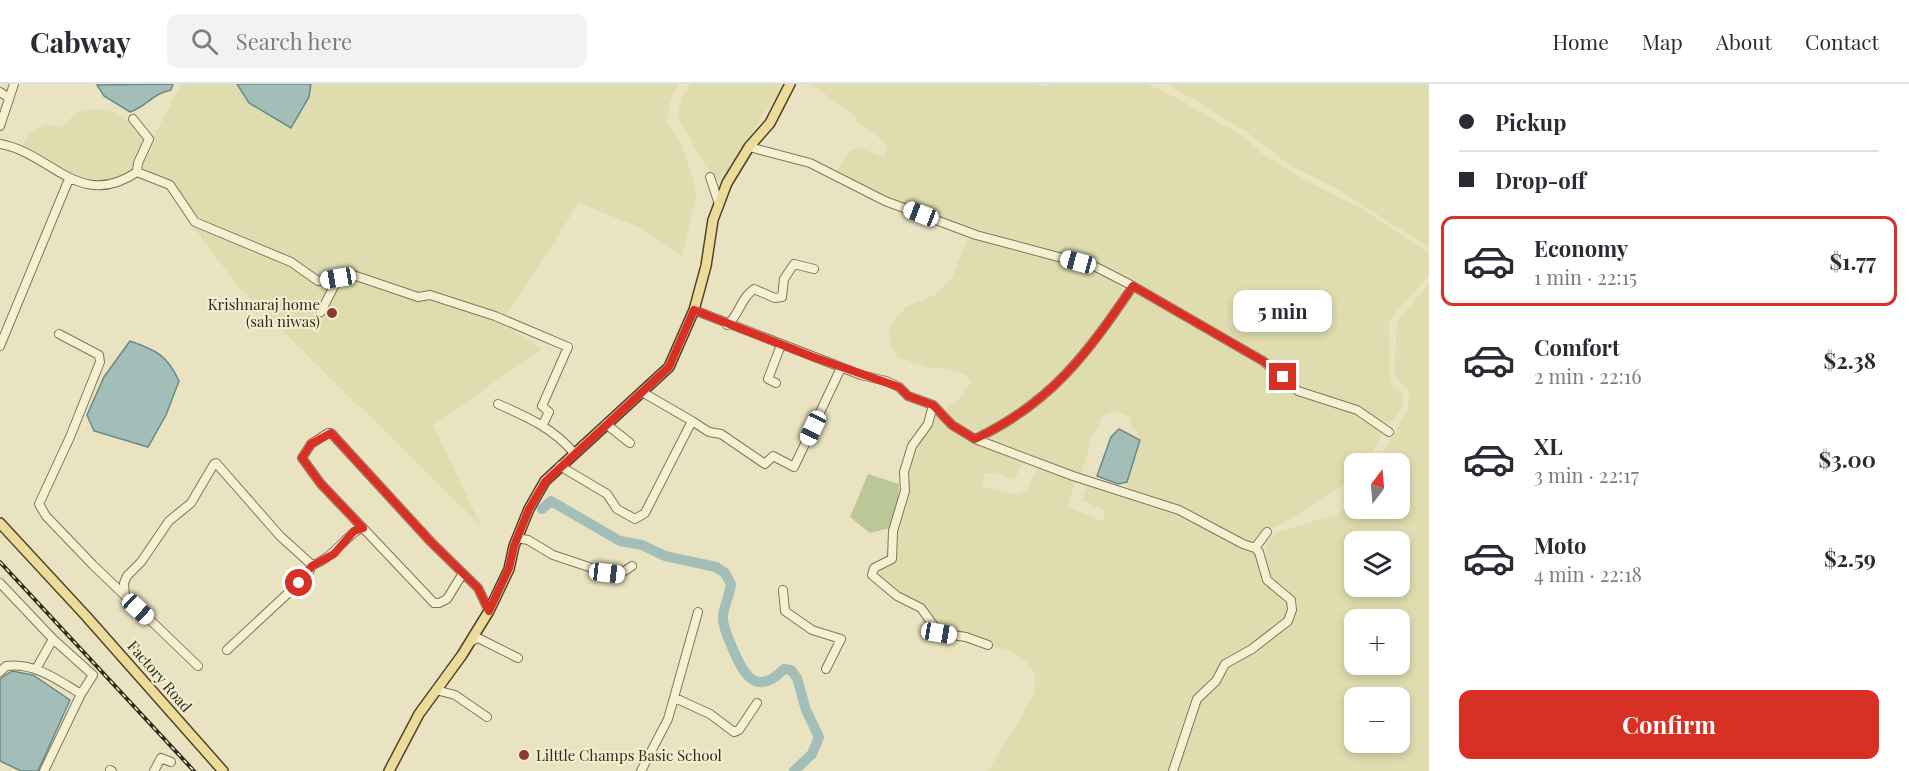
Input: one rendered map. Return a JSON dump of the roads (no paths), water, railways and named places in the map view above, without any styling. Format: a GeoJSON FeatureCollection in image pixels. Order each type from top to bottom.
{"type":"FeatureCollection","features":[{"type":"Feature","properties":{"kind":"main road"},"geometry":{"type":"LineString","coordinates":[[392,770],[418,714],[470,642],[489,611],[509,568],[517,538],[529,509],[545,482],[669,367],[694,310],[706,266],[713,220],[727,183],[749,147],[770,123],[790,84]]}},
{"type":"Feature","properties":{"kind":"main road","name":"Factory Road"},"geometry":{"type":"LineString","coordinates":[[0,523],[223,771]]}},
{"type":"Feature","properties":{"kind":"street"},"geometry":{"type":"LineString","coordinates":[[0,126],[14,84]]}},
{"type":"Feature","properties":{"kind":"street"},"geometry":{"type":"LineString","coordinates":[[0,92],[9,98]]}},
{"type":"Feature","properties":{"kind":"street"},"geometry":{"type":"LineString","coordinates":[[0,144],[33,157],[81,184],[107,186],[125,180],[136,172],[149,140],[133,119]]}},
{"type":"Feature","properties":{"kind":"street"},"geometry":{"type":"LineString","coordinates":[[749,147],[810,163],[885,201],[976,235],[1096,267],[1263,361],[1299,391],[1357,410],[1389,432]]}},
{"type":"Feature","properties":{"kind":"street"},"geometry":{"type":"LineString","coordinates":[[136,172],[170,185],[195,222],[291,262],[318,281],[353,275],[418,297],[430,295],[495,316],[565,346],[568,348],[542,406],[549,412],[543,424]]}},
{"type":"Feature","properties":{"kind":"street"},"geometry":{"type":"LineString","coordinates":[[710,177],[719,204]]}},
{"type":"Feature","properties":{"kind":"street"},"geometry":{"type":"LineString","coordinates":[[0,346],[69,179]]}},
{"type":"Feature","properties":{"kind":"street"},"geometry":{"type":"LineString","coordinates":[[727,325],[735,318],[743,297],[754,289],[775,298],[782,297],[784,279],[794,264],[814,269]]}},
{"type":"Feature","properties":{"kind":"street"},"geometry":{"type":"LineString","coordinates":[[321,312],[338,278]]}},
{"type":"Feature","properties":{"kind":"street"},"geometry":{"type":"LineString","coordinates":[[975,439],[997,429],[1055,388],[1070,372],[1133,286]]}},
{"type":"Feature","properties":{"kind":"street"},"geometry":{"type":"LineString","coordinates":[[694,310],[727,325],[841,368],[886,381],[899,387],[908,396],[933,405],[952,425],[975,439],[1073,476],[1179,510],[1255,548],[1259,552],[1267,580],[1292,600],[1291,615],[1278,630],[1225,664],[1216,681],[1197,699],[1173,771]]}},
{"type":"Feature","properties":{"kind":"street"},"geometry":{"type":"LineString","coordinates":[[58,334],[92,350],[99,355],[100,362],[70,438],[39,504],[46,516],[125,598],[198,666]]}},
{"type":"Feature","properties":{"kind":"street"},"geometry":{"type":"LineString","coordinates":[[776,383],[768,379],[782,345]]}},
{"type":"Feature","properties":{"kind":"street"},"geometry":{"type":"LineString","coordinates":[[642,393],[710,432],[721,434],[765,464],[773,456],[794,467],[841,368]]}},
{"type":"Feature","properties":{"kind":"street"},"geometry":{"type":"LineString","coordinates":[[498,404],[543,424],[560,436],[574,453]]}},
{"type":"Feature","properties":{"kind":"street"},"geometry":{"type":"LineString","coordinates":[[933,405],[927,424],[912,446],[904,471],[905,491],[892,531],[892,559],[874,568],[872,575],[897,596],[921,608],[939,633],[966,637],[988,645]]}},
{"type":"Feature","properties":{"kind":"street"},"geometry":{"type":"LineString","coordinates":[[560,466],[607,494],[617,509],[635,519],[645,513],[692,421]]}},
{"type":"Feature","properties":{"kind":"street"},"geometry":{"type":"LineString","coordinates":[[606,424],[630,443]]}},
{"type":"Feature","properties":{"kind":"street"},"geometry":{"type":"LineString","coordinates":[[460,578],[447,599],[434,603],[321,484],[302,458],[311,444],[331,433],[431,542],[478,588],[489,611]]}},
{"type":"Feature","properties":{"kind":"street"},"geometry":{"type":"LineString","coordinates":[[125,598],[123,591],[127,576],[141,562],[169,521],[191,503],[214,464],[312,566]]}},
{"type":"Feature","properties":{"kind":"street"},"geometry":{"type":"LineString","coordinates":[[227,650],[304,578],[312,566],[334,554],[354,531],[363,528]]}},
{"type":"Feature","properties":{"kind":"street"},"geometry":{"type":"LineString","coordinates":[[1255,548],[1267,532]]}},
{"type":"Feature","properties":{"kind":"street"},"geometry":{"type":"LineString","coordinates":[[517,538],[528,540],[553,555],[607,573],[620,574],[633,566]]}},
{"type":"Feature","properties":{"kind":"street"},"geometry":{"type":"LineString","coordinates":[[0,583],[53,639],[93,675],[81,694],[44,771]]}},
{"type":"Feature","properties":{"kind":"street"},"geometry":{"type":"LineString","coordinates":[[783,590],[785,611],[812,630],[841,639],[826,669]]}},
{"type":"Feature","properties":{"kind":"street"},"geometry":{"type":"LineString","coordinates":[[641,771],[669,719],[698,612]]}},
{"type":"Feature","properties":{"kind":"street"},"geometry":{"type":"LineString","coordinates":[[470,642],[478,638],[518,658]]}},
{"type":"Feature","properties":{"kind":"street"},"geometry":{"type":"LineString","coordinates":[[36,669],[53,639]]}},
{"type":"Feature","properties":{"kind":"street"},"geometry":{"type":"LineString","coordinates":[[0,672],[6,666],[19,664],[36,669],[81,694]]}},
{"type":"Feature","properties":{"kind":"street"},"geometry":{"type":"LineString","coordinates":[[436,690],[455,695],[487,717]]}},
{"type":"Feature","properties":{"kind":"street"},"geometry":{"type":"LineString","coordinates":[[675,698],[710,714],[734,732],[740,730],[757,703]]}},
{"type":"Feature","properties":{"kind":"street"},"geometry":{"type":"LineString","coordinates":[[154,771],[161,758],[171,762]]}},
{"type":"Feature","properties":{"kind":"water"},"geometry":{"type":"Polygon","coordinates":[[[173,84],[171,90],[159,94],[130,112],[104,96],[97,85],[173,84]]]}},
{"type":"Feature","properties":{"kind":"water"},"geometry":{"type":"Polygon","coordinates":[[[237,84],[311,84],[309,97],[291,128],[249,103],[237,84]]]}},
{"type":"Feature","properties":{"kind":"water"},"geometry":{"type":"Polygon","coordinates":[[[130,341],[147,347],[165,359],[179,381],[166,415],[148,447],[94,431],[87,415],[104,377],[130,341]]]}},
{"type":"Feature","properties":{"kind":"water"},"geometry":{"type":"Polygon","coordinates":[[[1119,429],[1140,440],[1127,482],[1118,484],[1097,476],[1111,437],[1119,429]]]}},
{"type":"Feature","properties":{"kind":"water"},"geometry":{"type":"Polygon","coordinates":[[[12,671],[33,675],[70,700],[38,771],[21,771],[0,761],[0,679],[12,671]]]}},
{"type":"Feature","properties":{"kind":"waterway"},"geometry":{"type":"LineString","coordinates":[[542,509],[551,501],[620,541],[642,545],[665,556],[716,567],[725,573],[731,584],[723,616],[724,624],[741,666],[752,679],[758,682],[766,682],[784,669],[791,670],[797,678],[806,710],[819,737],[812,754],[794,771]]}},
{"type":"Feature","properties":{"kind":"railway"},"geometry":{"type":"LineString","coordinates":[[0,562],[194,771]]}},
{"type":"Feature","properties":{"kind":"place","name":"Krishnaraj home (sah niwas)"},"geometry":{"type":"Point","coordinates":[332,313]}},
{"type":"Feature","properties":{"kind":"place","name":"Lilttle Champs Basic School"},"geometry":{"type":"Point","coordinates":[524,755]}}]}
